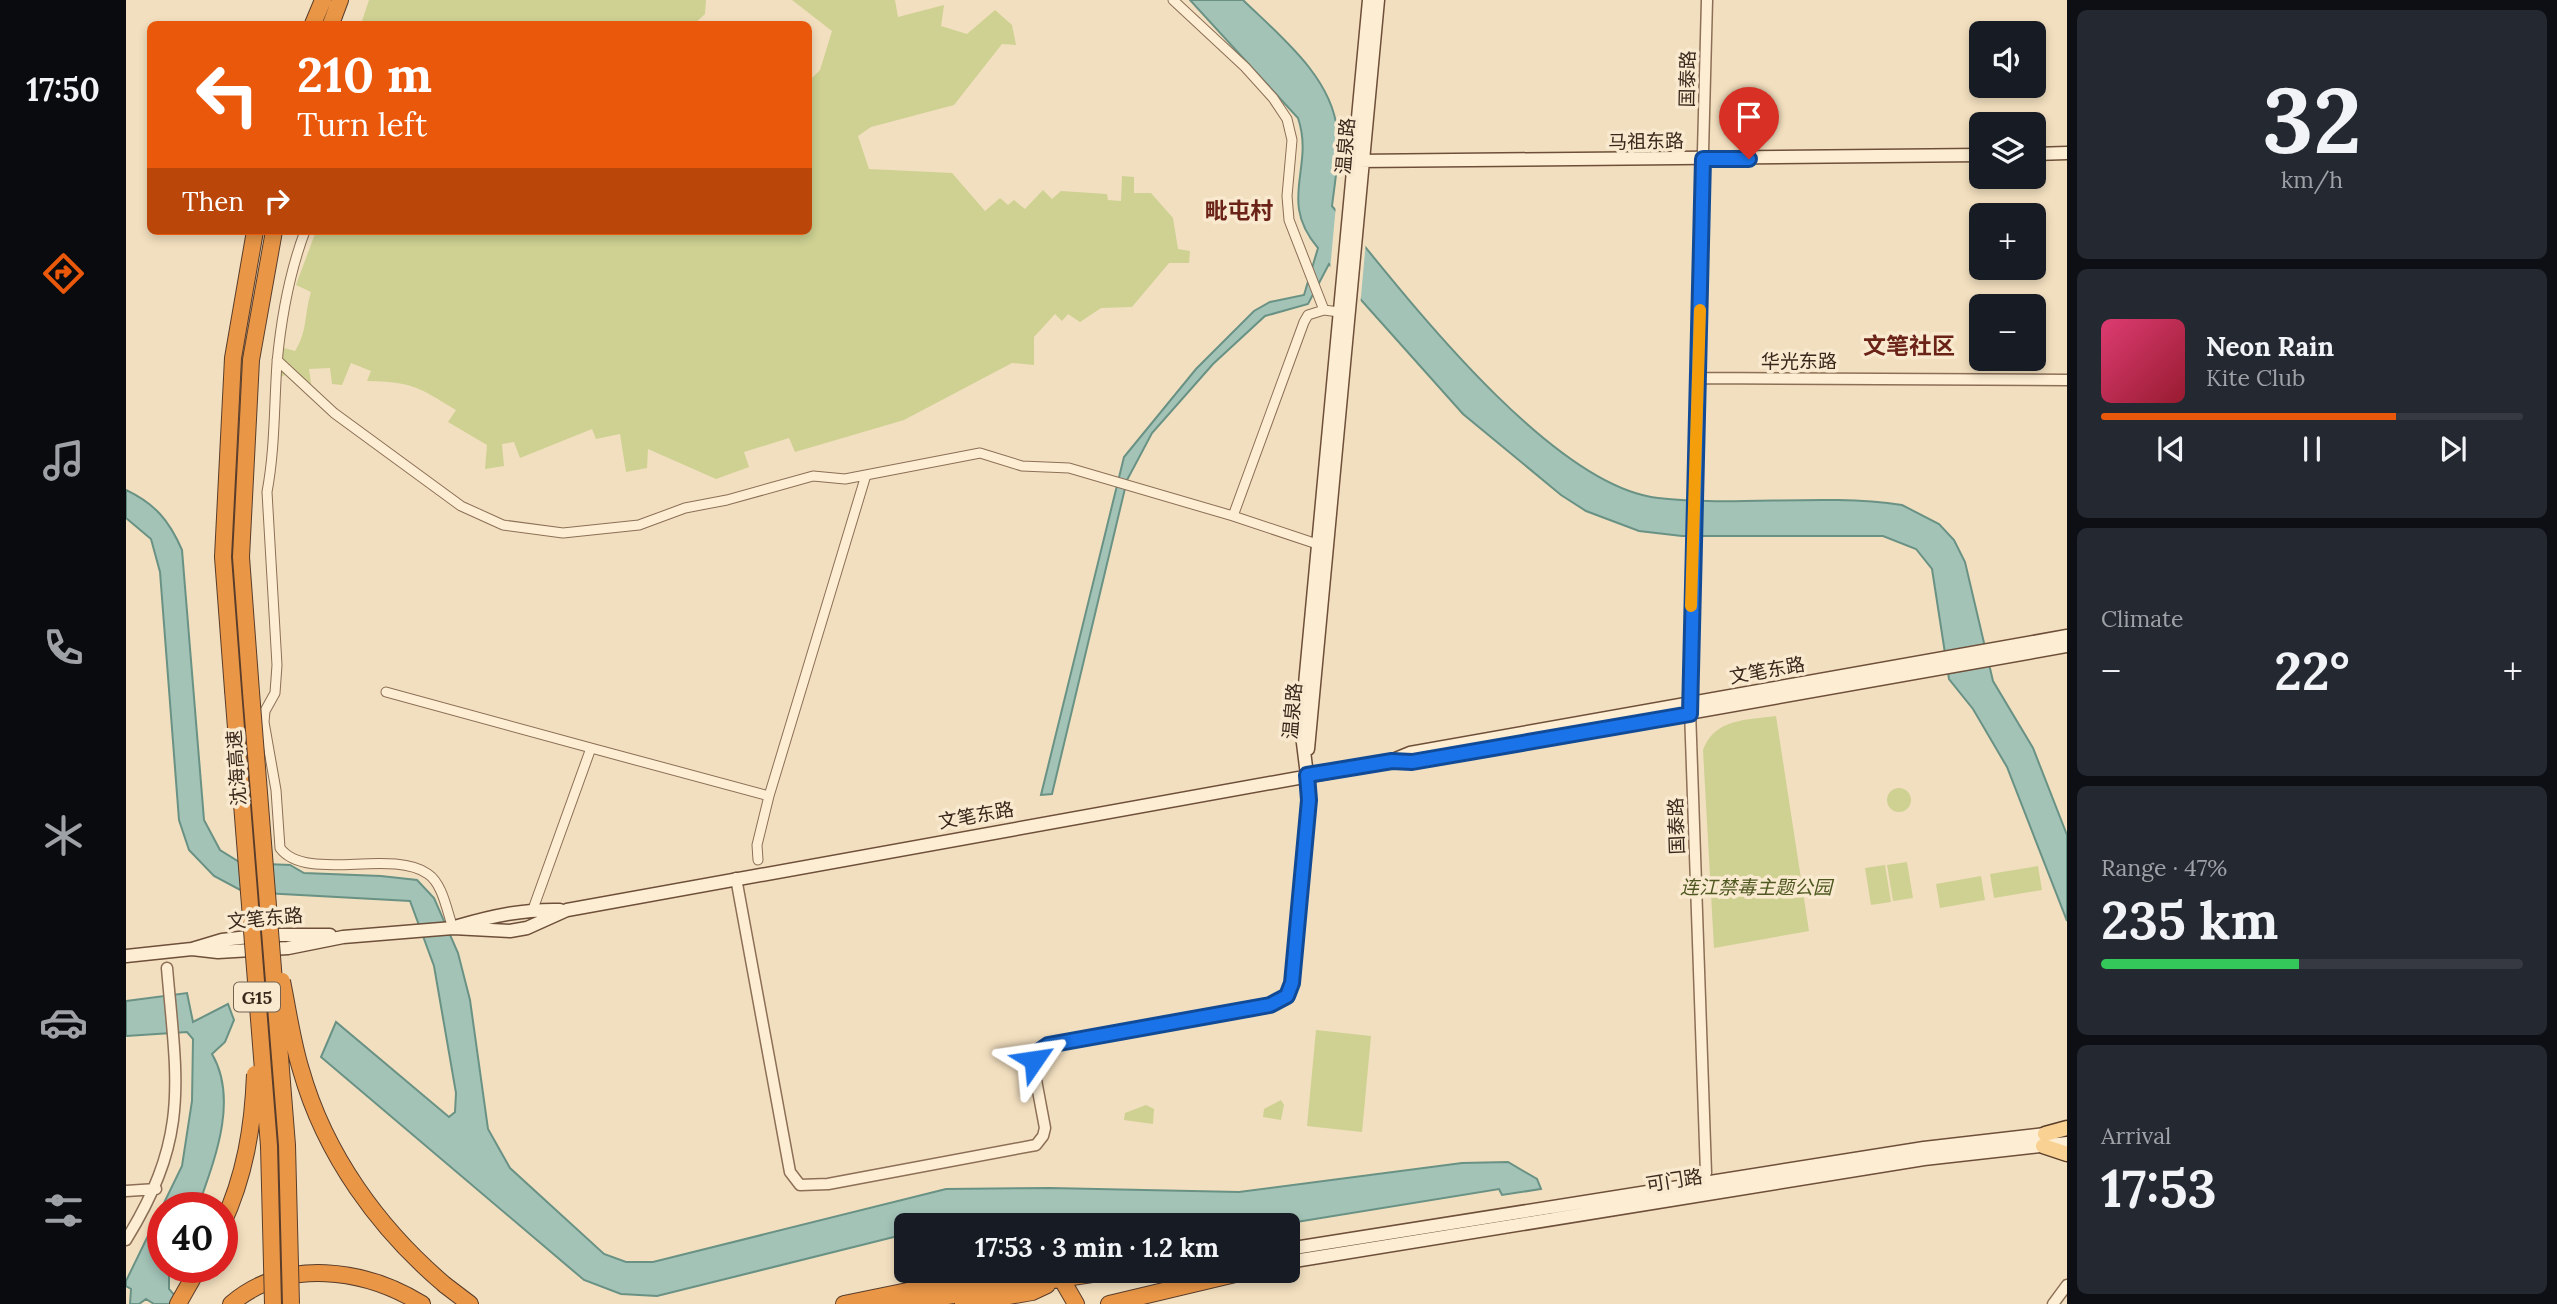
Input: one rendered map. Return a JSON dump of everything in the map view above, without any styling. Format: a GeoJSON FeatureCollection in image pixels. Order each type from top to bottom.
{"type":"FeatureCollection","features":[{"type":"Feature","properties":{"kind":"highway"},"geometry":{"type":"LineString","coordinates":[[314,21],[323,0]]}},
{"type":"Feature","properties":{"kind":"highway"},"geometry":{"type":"LineString","coordinates":[[332,21],[340,0]]}},
{"type":"Feature","properties":{"kind":"highway","name":"沈海高速"},"geometry":{"type":"LineString","coordinates":[[254,235],[233,358],[223,557],[269,1146],[273,1304]]}},
{"type":"Feature","properties":{"kind":"highway","name":"沈海高速"},"geometry":{"type":"LineString","coordinates":[[273,235],[251,360],[241,557],[287,1145],[290,1304]]}},
{"type":"Feature","properties":{"kind":"highway"},"geometry":{"type":"LineString","coordinates":[[269,913],[300,1070],[337,1156],[386,1228],[415,1260],[470,1304]]}},
{"type":"Feature","properties":{"kind":"highway"},"geometry":{"type":"LineString","coordinates":[[236,1192],[253,1119],[256,1047],[252,925]]}},
{"type":"Feature","properties":{"kind":"highway"},"geometry":{"type":"LineString","coordinates":[[236,1300],[279,1279],[307,1272],[342,1273],[376,1282],[422,1304]]}},
{"type":"Feature","properties":{"kind":"highway"},"geometry":{"type":"LineString","coordinates":[[177,1304],[189,1283]]}},
{"type":"Feature","properties":{"kind":"highway"},"geometry":{"type":"LineString","coordinates":[[844,1304],[947,1283]]}},
{"type":"Feature","properties":{"kind":"highway"},"geometry":{"type":"LineString","coordinates":[[869,1304],[986,1283]]}},
{"type":"Feature","properties":{"kind":"highway"},"geometry":{"type":"LineString","coordinates":[[895,1304],[1029,1283]]}},
{"type":"Feature","properties":{"kind":"highway"},"geometry":{"type":"LineString","coordinates":[[925,1304],[1044,1283]]}},
{"type":"Feature","properties":{"kind":"highway"},"geometry":{"type":"LineString","coordinates":[[963,1304],[1032,1292],[1051,1283]]}},
{"type":"Feature","properties":{"kind":"highway"},"geometry":{"type":"LineString","coordinates":[[1064,1283],[1076,1304]]}},
{"type":"Feature","properties":{"kind":"highway"},"geometry":{"type":"LineString","coordinates":[[1109,1304],[1197,1283]]}},
{"type":"Feature","properties":{"kind":"main road","name":"温泉路"},"geometry":{"type":"LineString","coordinates":[[1307,775],[1369,0]]}},
{"type":"Feature","properties":{"kind":"main road","name":"温泉路"},"geometry":{"type":"LineString","coordinates":[[1358,161],[1378,0]]}},
{"type":"Feature","properties":{"kind":"main road"},"geometry":{"type":"LineString","coordinates":[[2046,154],[2067,153]]}},
{"type":"Feature","properties":{"kind":"main road","name":"马祖东路"},"geometry":{"type":"LineString","coordinates":[[1358,161],[1969,155]]}},
{"type":"Feature","properties":{"kind":"main road","name":"温泉路"},"geometry":{"type":"LineString","coordinates":[[1307,775],[1300,732],[1339,312],[1345,295]]}},
{"type":"Feature","properties":{"kind":"main road","name":"文笔东路"},"geometry":{"type":"LineString","coordinates":[[453,928],[492,916],[533,909],[567,910],[1307,775],[1392,761],[1412,762],[1690,708],[1989,655],[2067,636]]}},
{"type":"Feature","properties":{"kind":"main road","name":"文笔东路"},"geometry":{"type":"LineString","coordinates":[[1989,655],[2067,646]]}},
{"type":"Feature","properties":{"kind":"main road","name":"文笔东路"},"geometry":{"type":"LineString","coordinates":[[126,956],[192,949],[222,940],[266,935],[310,933],[342,937],[453,928],[510,931],[527,928],[567,910]]}},
{"type":"Feature","properties":{"kind":"main road"},"geometry":{"type":"LineString","coordinates":[[2044,1140],[2067,1130]]}},
{"type":"Feature","properties":{"kind":"main road"},"geometry":{"type":"LineString","coordinates":[[2044,1140],[2067,1154]]}},
{"type":"Feature","properties":{"kind":"main road","name":"可门路"},"geometry":{"type":"LineString","coordinates":[[1300,1260],[2044,1140]]}},
{"type":"Feature","properties":{"kind":"main road","name":"可门路"},"geometry":{"type":"LineString","coordinates":[[1300,1247],[1924,1148],[2044,1140],[2067,1143]]}},
{"type":"Feature","properties":{"kind":"street"},"geometry":{"type":"LineString","coordinates":[[1173,0],[1245,67],[1273,98],[1287,119],[1292,139],[1287,197],[1289,220],[1324,310]]}},
{"type":"Feature","properties":{"kind":"street","name":"国泰路"},"geometry":{"type":"LineString","coordinates":[[1706,1173],[1690,708],[1707,0]]}},
{"type":"Feature","properties":{"kind":"street"},"geometry":{"type":"LineString","coordinates":[[304,235],[296,256],[278,360],[267,492],[277,665],[275,692],[265,711],[264,722],[275,790],[280,848],[285,855],[308,862],[388,864],[428,873],[438,884],[453,928]]}},
{"type":"Feature","properties":{"kind":"street"},"geometry":{"type":"LineString","coordinates":[[1233,516],[1304,321],[1308,315],[1324,310],[1339,312]]}},
{"type":"Feature","properties":{"kind":"street"},"geometry":{"type":"LineString","coordinates":[[278,360],[334,413],[461,506],[502,525],[563,533],[639,525],[685,508],[727,500],[813,476],[845,479],[980,453],[1022,466],[1069,468],[1233,516],[1317,544]]}},
{"type":"Feature","properties":{"kind":"street","name":"华光东路"},"geometry":{"type":"LineString","coordinates":[[1698,378],[2067,380]]}},
{"type":"Feature","properties":{"kind":"street"},"geometry":{"type":"LineString","coordinates":[[758,860],[757,845],[769,796],[866,475]]}},
{"type":"Feature","properties":{"kind":"street"},"geometry":{"type":"LineString","coordinates":[[386,692],[769,796]]}},
{"type":"Feature","properties":{"kind":"street"},"geometry":{"type":"LineString","coordinates":[[533,909],[591,748]]}},
{"type":"Feature","properties":{"kind":"street"},"geometry":{"type":"LineString","coordinates":[[736,878],[790,1172],[800,1185],[828,1184],[1036,1145],[1045,1128],[1034,1064],[1035,1056],[1044,1046],[1270,1005],[1284,999],[1292,983],[1309,800],[1307,775]]}},
{"type":"Feature","properties":{"kind":"street"},"geometry":{"type":"LineString","coordinates":[[126,1240],[156,1189],[167,1159],[175,1119],[173,1040],[167,968]]}},
{"type":"Feature","properties":{"kind":"street"},"geometry":{"type":"LineString","coordinates":[[126,1191],[156,1189]]}},
{"type":"Feature","properties":{"kind":"street"},"geometry":{"type":"LineString","coordinates":[[2053,1304],[2067,1285]]}},
{"type":"Feature","properties":{"kind":"green space"},"geometry":{"type":"Polygon","coordinates":[[[369,0],[706,0],[705,14],[697,21],[362,21],[369,0]]]}},
{"type":"Feature","properties":{"kind":"green space"},"geometry":{"type":"Polygon","coordinates":[[[792,0],[895,0],[898,17],[944,5],[941,26],[967,34],[995,10],[1012,25],[1016,45],[1002,44],[954,105],[871,127],[858,136],[869,169],[952,173],[985,211],[1000,198],[1008,205],[1014,200],[1025,209],[1043,190],[1052,199],[1061,191],[1107,194],[1108,200],[1121,201],[1122,176],[1134,177],[1134,193],[1151,193],[1173,218],[1178,249],[1190,251],[1189,263],[1169,263],[1132,307],[1101,308],[1080,322],[1068,314],[1062,321],[1055,314],[1034,337],[1034,365],[1012,363],[904,420],[795,452],[789,438],[744,452],[749,467],[716,479],[648,449],[647,468],[626,472],[620,434],[596,439],[592,429],[520,458],[514,442],[502,444],[504,466],[485,469],[487,445],[448,422],[456,410],[423,391],[395,383],[367,381],[371,371],[351,363],[342,385],[332,384],[330,368],[309,369],[312,389],[285,375],[279,377],[284,348],[295,351],[304,329],[311,292],[296,285],[315,235],[812,235],[812,78],[820,70],[832,31],[792,0]]]}},
{"type":"Feature","properties":{"kind":"green space","name":"连江禁毒主题公园"},"geometry":{"type":"Polygon","coordinates":[[[1776,716],[1809,931],[1714,948],[1703,750],[1715,732],[1724,726],[1743,720],[1776,716]]]}},
{"type":"Feature","properties":{"kind":"green space"},"geometry":{"type":"Polygon","coordinates":[[[1899,788],[1910,795],[1911,800],[1904,811],[1899,812],[1888,805],[1887,800],[1894,789],[1899,788]]]}},
{"type":"Feature","properties":{"kind":"green space"},"geometry":{"type":"Polygon","coordinates":[[[1907,862],[1913,898],[1893,901],[1887,865],[1907,862]]]}},
{"type":"Feature","properties":{"kind":"green space"},"geometry":{"type":"Polygon","coordinates":[[[1885,865],[1891,902],[1871,905],[1865,868],[1885,865]]]}},
{"type":"Feature","properties":{"kind":"green space"},"geometry":{"type":"Polygon","coordinates":[[[2038,866],[2042,890],[1994,898],[1990,874],[2038,866]]]}},
{"type":"Feature","properties":{"kind":"green space"},"geometry":{"type":"Polygon","coordinates":[[[1981,876],[1985,900],[1940,908],[1936,884],[1981,876]]]}},
{"type":"Feature","properties":{"kind":"green space"},"geometry":{"type":"Polygon","coordinates":[[[1316,1030],[1371,1036],[1362,1132],[1307,1126],[1316,1030]]]}},
{"type":"Feature","properties":{"kind":"green space"},"geometry":{"type":"Polygon","coordinates":[[[1281,1100],[1284,1105],[1281,1120],[1263,1117],[1264,1109],[1281,1100]]]}},
{"type":"Feature","properties":{"kind":"green space"},"geometry":{"type":"Polygon","coordinates":[[[1146,1105],[1154,1109],[1153,1124],[1124,1120],[1125,1113],[1146,1105]]]}},
{"type":"Feature","properties":{"kind":"shaded area"},"geometry":{"type":"Polygon","coordinates":[[[1190,0],[1243,0],[1302,58],[1325,92],[1337,130],[1338,158],[1332,206],[1436,332],[1480,379],[1525,422],[1571,459],[1615,485],[1658,498],[1872,502],[1902,505],[1939,524],[1954,540],[1965,562],[1993,681],[2033,748],[2067,835],[2067,921],[2007,767],[1973,709],[1949,679],[1932,569],[1916,549],[1883,536],[1682,536],[1639,531],[1586,511],[1561,495],[1463,414],[1329,264],[1308,304],[1265,316],[1213,364],[1152,433],[1127,480],[1052,794],[1041,795],[1124,457],[1196,369],[1254,311],[1270,302],[1304,295],[1318,248],[1306,231],[1300,214],[1298,199],[1303,153],[1298,118],[1190,0]]]}},
{"type":"Feature","properties":{"kind":"shaded area"},"geometry":{"type":"Polygon","coordinates":[[[126,490],[160,514],[182,550],[204,820],[220,850],[241,863],[290,865],[304,873],[417,880],[434,898],[458,953],[470,1000],[488,1129],[510,1168],[604,1254],[626,1262],[653,1262],[946,1189],[1239,1192],[1462,1163],[1508,1162],[1537,1179],[1541,1189],[1502,1195],[1499,1189],[1300,1221],[1300,1213],[894,1213],[894,1237],[657,1296],[621,1294],[584,1280],[321,1057],[336,1022],[449,1117],[455,1112],[456,1093],[434,966],[410,901],[244,892],[214,876],[189,850],[179,820],[160,572],[151,539],[126,518],[126,490]]]}},
{"type":"Feature","properties":{"kind":"shaded area"},"geometry":{"type":"Polygon","coordinates":[[[187,993],[193,1022],[228,1004],[234,1020],[225,1042],[212,1054],[220,1072],[224,1110],[217,1151],[203,1192],[169,1192],[182,1166],[192,1101],[193,1039],[187,1032],[126,1036],[126,1001],[187,993]]]}},
{"type":"Feature","properties":{"kind":"shaded area"},"geometry":{"type":"Polygon","coordinates":[[[147,1238],[147,1283],[169,1283],[169,1289],[182,1304],[154,1304],[146,1299],[139,1304],[130,1304],[131,1289],[126,1286],[147,1238]]]}},
{"type":"Feature","properties":{"kind":"pier"},"geometry":{"type":"Polygon","coordinates":[[[1336,205],[1366,241],[1360,307],[1330,270],[1336,205]]]}},
{"type":"Feature","properties":{"kind":"slow traffic"},"geometry":{"type":"LineString","coordinates":[[1691,606],[1700,310]]}},
{"type":"Feature","properties":{"kind":"district","name":"毗屯村"},"geometry":{"type":"Point","coordinates":[1239,210]}},
{"type":"Feature","properties":{"kind":"district","name":"文笔社区"},"geometry":{"type":"Point","coordinates":[1909,345]}},
{"type":"Feature","properties":{"kind":"route"},"geometry":{"type":"LineString","coordinates":[[1034,1060],[1044,1046],[1270,1005],[1287,996],[1292,983],[1309,800],[1307,775],[1392,761],[1412,762],[1690,714],[1703,159],[1749,159]]}}]}
